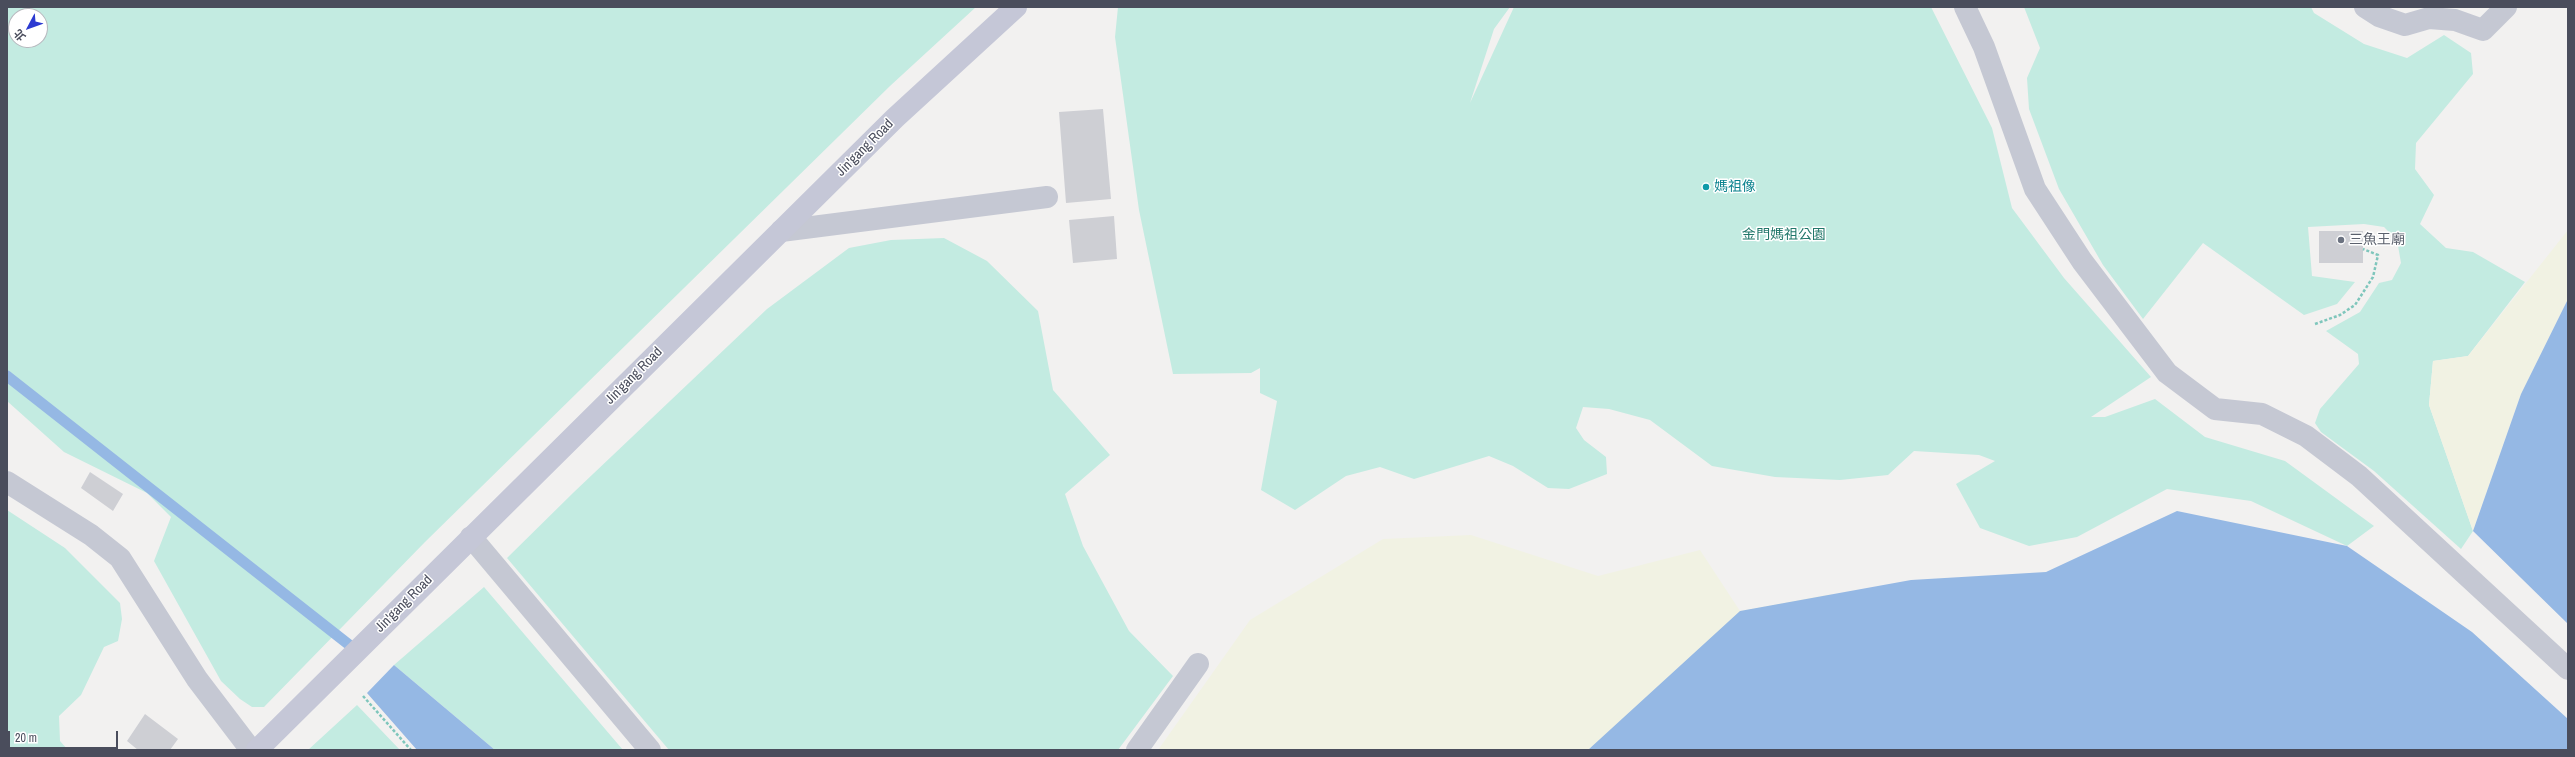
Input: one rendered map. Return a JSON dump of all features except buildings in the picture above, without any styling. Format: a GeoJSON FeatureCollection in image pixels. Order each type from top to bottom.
{"type":"FeatureCollection","features":[{"type":"Feature","properties":{"kind":"main road","name":"Jin'gang Road"},"geometry":{"type":"LineString","coordinates":[[257,750],[895,118],[1016,7]]}},
{"type":"Feature","properties":{"kind":"street"},"geometry":{"type":"LineString","coordinates":[[1965,7],[1984,47],[2035,189],[2082,261],[2167,373],[2215,409],[2262,414],[2306,436],[2359,476],[2568,669]]}},
{"type":"Feature","properties":{"kind":"street"},"geometry":{"type":"LineString","coordinates":[[2365,7],[2378,16],[2405,26],[2429,18],[2455,20],[2483,30],[2506,7]]}},
{"type":"Feature","properties":{"kind":"street"},"geometry":{"type":"LineString","coordinates":[[781,231],[1047,197]]}},
{"type":"Feature","properties":{"kind":"street"},"geometry":{"type":"LineString","coordinates":[[7,482],[92,535],[120,558],[197,679],[250,750]]}},
{"type":"Feature","properties":{"kind":"street"},"geometry":{"type":"LineString","coordinates":[[471,538],[650,750]]}},
{"type":"Feature","properties":{"kind":"street"},"geometry":{"type":"LineString","coordinates":[[1137,750],[1198,664]]}},
{"type":"Feature","properties":{"kind":"path"},"geometry":{"type":"LineString","coordinates":[[2315,324],[2340,315],[2355,305],[2366,288],[2373,277],[2378,255],[2363,249]]}},
{"type":"Feature","properties":{"kind":"path"},"geometry":{"type":"LineString","coordinates":[[363,696],[410,750]]}},
{"type":"Feature","properties":{"kind":"green space"},"geometry":{"type":"Polygon","coordinates":[[[7,7],[976,7],[890,86],[425,542],[264,707],[252,707],[240,699],[221,681],[154,561],[171,517],[147,493],[64,452],[7,401],[7,7]]]}},
{"type":"Feature","properties":{"kind":"green space","name":"金門媽祖公園"},"geometry":{"type":"Polygon","coordinates":[[[1118,7],[1510,7],[1494,29],[1470,103],[1514,7],[1931,7],[1992,128],[2012,208],[2064,278],[2151,377],[2091,417],[2105,417],[2155,399],[2205,437],[2285,461],[2374,526],[2347,546],[2251,501],[2167,489],[2077,537],[2029,546],[1980,528],[1956,484],[1995,461],[1979,455],[1914,451],[1888,475],[1840,480],[1775,477],[1712,466],[1650,420],[1609,409],[1583,407],[1576,428],[1584,440],[1606,457],[1607,474],[1569,489],[1548,488],[1513,466],[1489,456],[1414,479],[1380,467],[1346,476],[1295,510],[1261,490],[1277,401],[1260,393],[1260,368],[1251,373],[1173,374],[1139,210],[1115,37],[1118,7]]]}},
{"type":"Feature","properties":{"kind":"green space"},"geometry":{"type":"Polygon","coordinates":[[[2024,7],[2311,7],[2314,13],[2364,44],[2407,58],[2444,35],[2471,53],[2473,74],[2416,143],[2415,169],[2434,195],[2420,224],[2446,248],[2473,252],[2525,282],[2468,356],[2433,361],[2429,405],[2473,531],[2461,549],[2374,471],[2321,432],[2315,423],[2320,409],[2359,364],[2358,354],[2326,331],[2360,312],[2379,283],[2392,280],[2401,263],[2397,240],[2384,227],[2364,224],[2308,227],[2312,276],[2355,282],[2337,304],[2304,315],[2203,243],[2143,319],[2103,265],[2059,189],[2029,109],[2027,78],[2040,48],[2024,7]]]}},
{"type":"Feature","properties":{"kind":"green space"},"geometry":{"type":"Polygon","coordinates":[[[944,238],[987,261],[1038,311],[1053,390],[1110,455],[1065,494],[1083,546],[1129,631],[1173,676],[1118,750],[669,750],[507,558],[574,492],[767,309],[849,248],[891,240],[944,238]]]}},
{"type":"Feature","properties":{"kind":"green space"},"geometry":{"type":"Polygon","coordinates":[[[7,510],[65,548],[120,603],[122,619],[118,641],[104,647],[81,695],[59,716],[60,741],[68,750],[7,750],[7,510]]]}},
{"type":"Feature","properties":{"kind":"green space"},"geometry":{"type":"Polygon","coordinates":[[[484,587],[623,750],[495,750],[394,665],[484,587]]]}},
{"type":"Feature","properties":{"kind":"green space"},"geometry":{"type":"Polygon","coordinates":[[[357,705],[400,750],[308,750],[357,705]]]}},
{"type":"Feature","properties":{"kind":"sand"},"geometry":{"type":"Polygon","coordinates":[[[2568,230],[2568,299],[2521,394],[2473,531],[2429,405],[2433,361],[2468,356],[2568,230]]]}},
{"type":"Feature","properties":{"kind":"sand"},"geometry":{"type":"Polygon","coordinates":[[[1471,535],[1598,576],[1700,550],[1740,611],[1832,594],[1686,750],[1158,750],[1250,620],[1383,539],[1471,535]]]}},
{"type":"Feature","properties":{"kind":"water"},"geometry":{"type":"Polygon","coordinates":[[[2568,299],[2568,624],[2473,531],[2521,394],[2568,299]]]}},
{"type":"Feature","properties":{"kind":"water"},"geometry":{"type":"Polygon","coordinates":[[[2177,511],[2347,546],[2472,632],[2568,719],[2568,750],[1588,750],[1740,611],[1911,580],[2046,572],[2177,511]]]}},
{"type":"Feature","properties":{"kind":"water"},"geometry":{"type":"Polygon","coordinates":[[[394,665],[495,750],[417,750],[367,693],[394,665]]]}},
{"type":"Feature","properties":{"kind":"waterway"},"geometry":{"type":"LineString","coordinates":[[7,376],[357,651]]}},
{"type":"Feature","properties":{"kind":"place","name":"媽祖像"},"geometry":{"type":"Point","coordinates":[1706,187]}},
{"type":"Feature","properties":{"kind":"place","name":"三魚王廟"},"geometry":{"type":"Point","coordinates":[2341,240]}}]}
